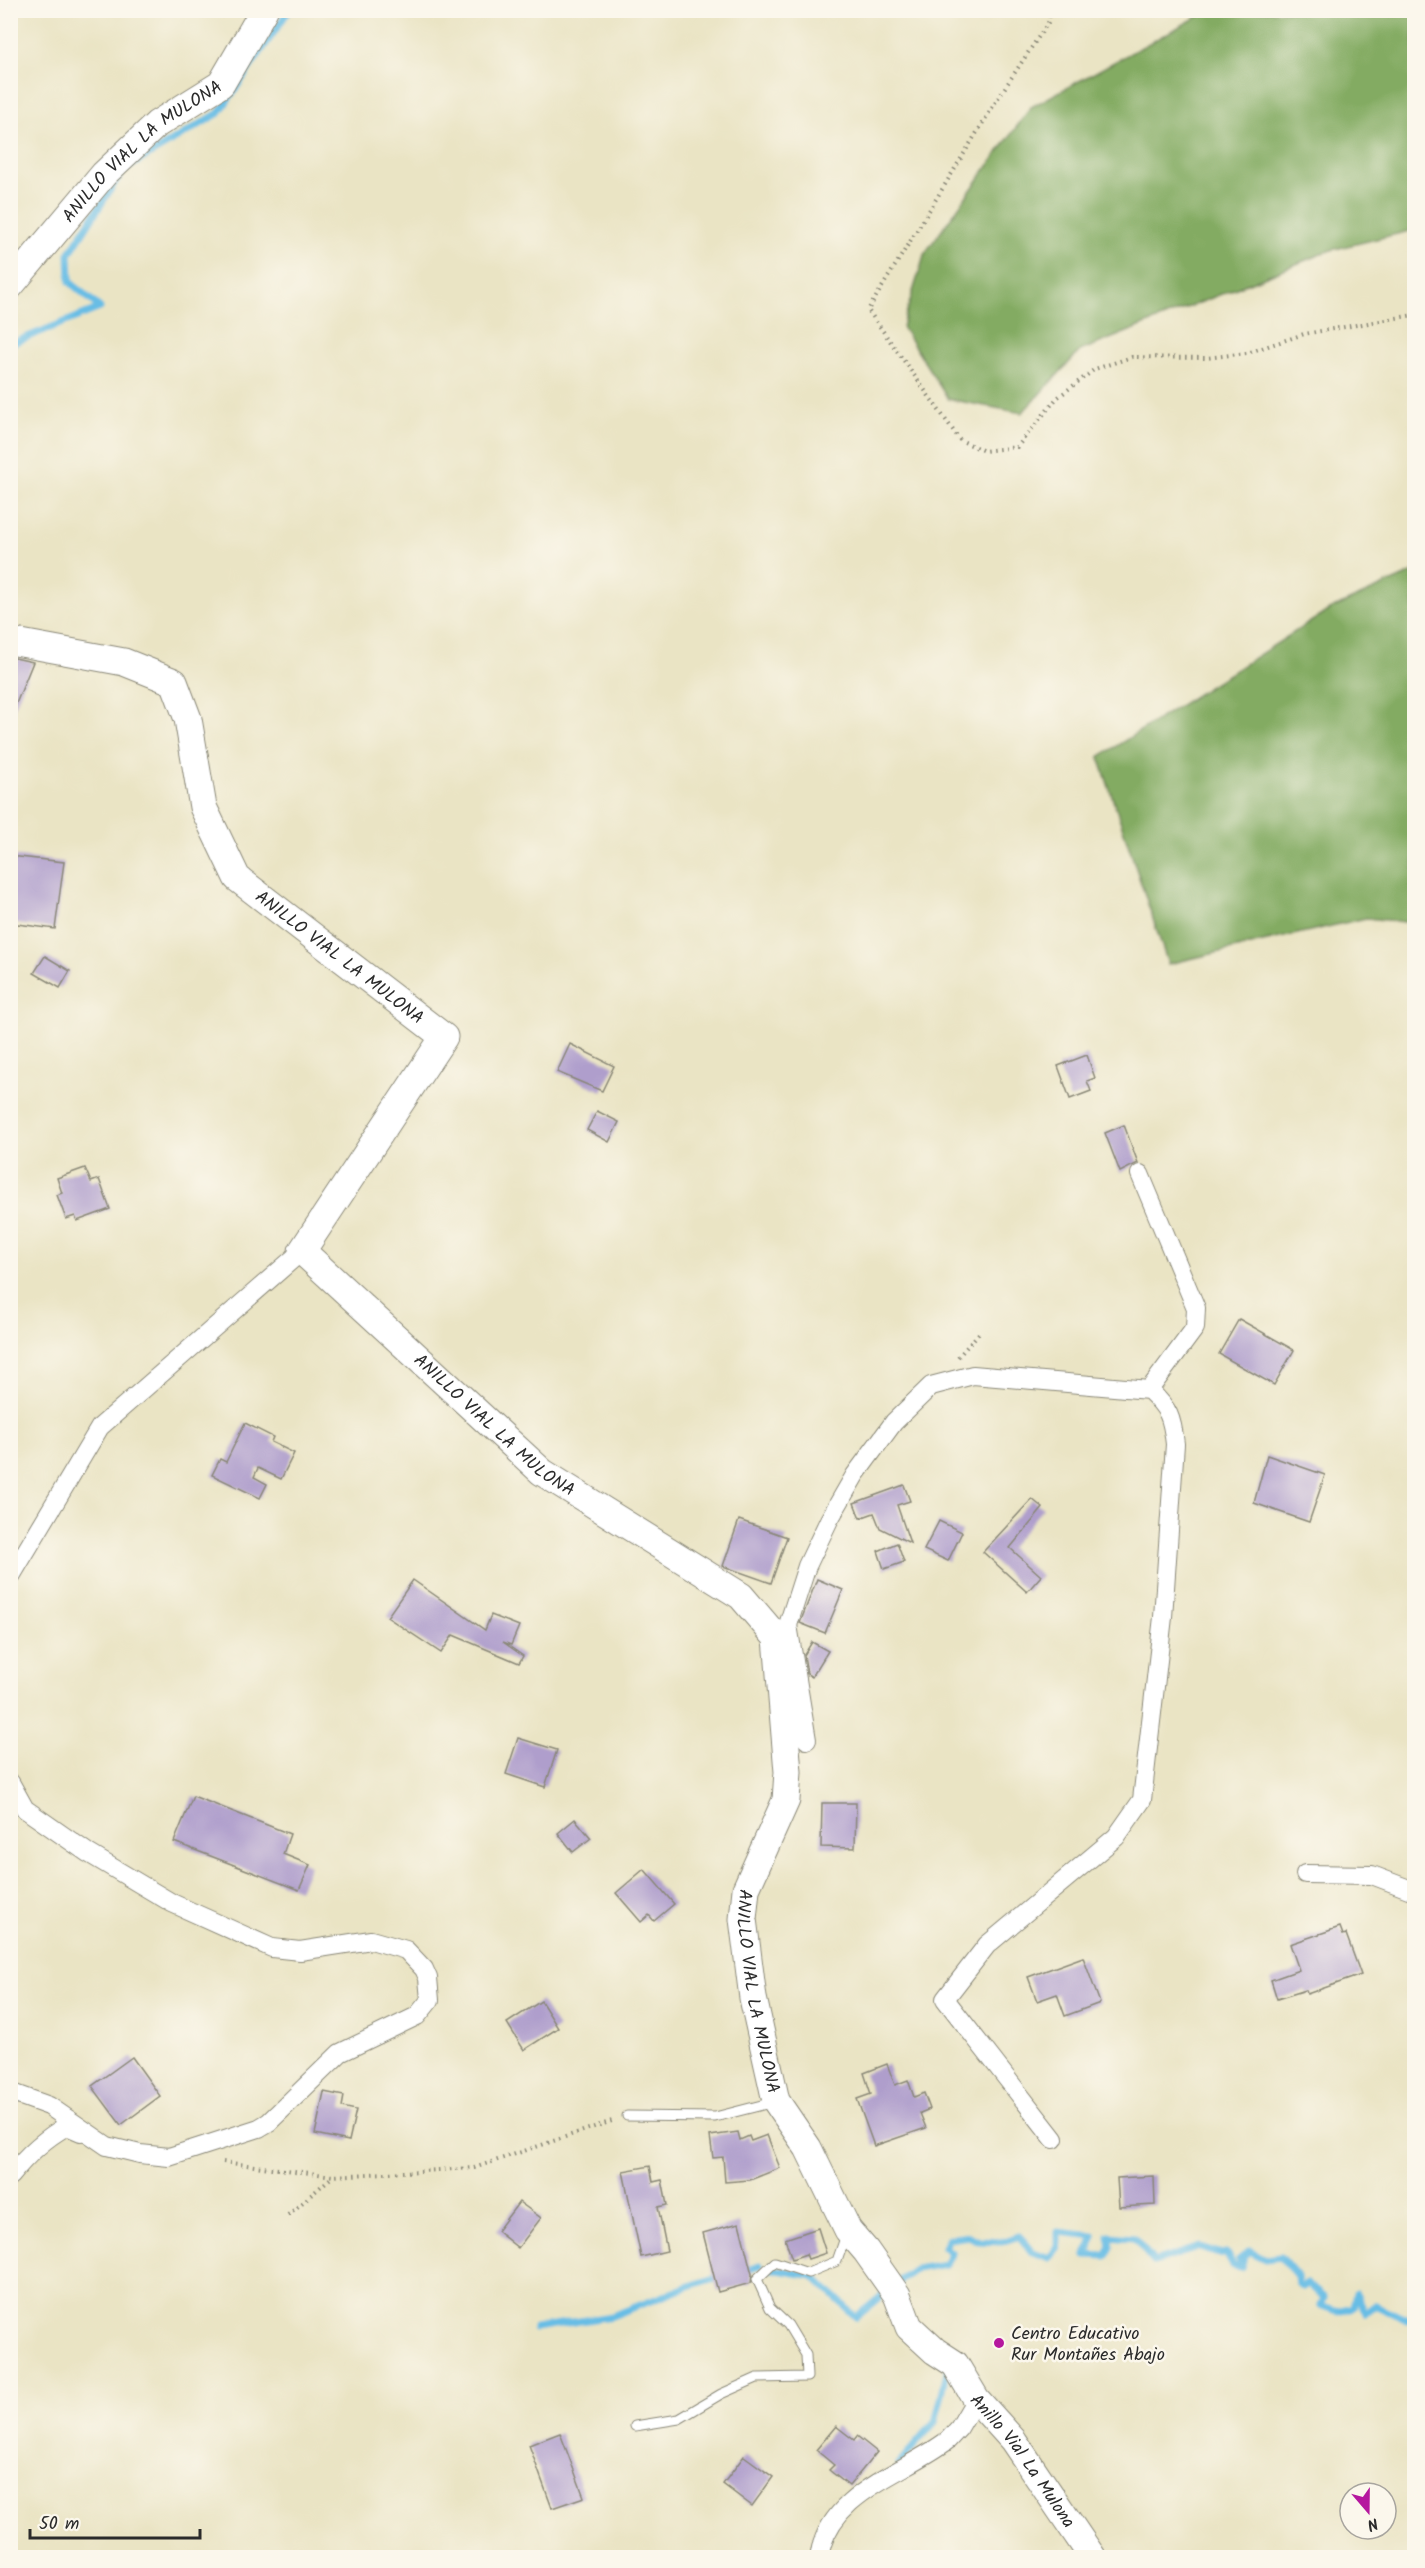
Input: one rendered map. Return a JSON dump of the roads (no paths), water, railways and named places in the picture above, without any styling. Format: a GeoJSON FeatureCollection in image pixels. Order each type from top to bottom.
{"type":"FeatureCollection","features":[{"type":"Feature","properties":{"kind":"street","name":"ANILLO VIAL LA MULONA"},"geometry":{"type":"LineString","coordinates":[[10,286],[111,166],[157,124],[221,84],[264,10]]}},
{"type":"Feature","properties":{"kind":"street","name":"ANILLO VIAL LA MULONA"},"geometry":{"type":"LineString","coordinates":[[10,641],[124,662],[174,682],[188,719],[203,807],[237,878],[444,1037],[302,1251],[543,1472],[741,1596],[782,1632],[788,1772],[786,1800],[746,1889],[743,1919],[753,1998],[776,2101],[808,2148],[848,2230],[897,2295],[909,2327],[945,2358]]}},
{"type":"Feature","properties":{"kind":"street"},"geometry":{"type":"LineString","coordinates":[[1140,1174],[1196,1308],[1195,1328],[1149,1390]]}},
{"type":"Feature","properties":{"kind":"street"},"geometry":{"type":"LineString","coordinates":[[10,1578],[100,1427],[302,1251]]}},
{"type":"Feature","properties":{"kind":"street"},"geometry":{"type":"LineString","coordinates":[[807,1740],[782,1632],[807,1566],[829,1520],[855,1475],[894,1422],[931,1386],[973,1374],[1149,1390],[1164,1404],[1172,1418],[1175,1444],[1163,1617],[1142,1800],[1116,1838],[987,1945],[945,1999],[1054,2139]]}},
{"type":"Feature","properties":{"kind":"street"},"geometry":{"type":"LineString","coordinates":[[10,1782],[25,1809],[88,1853],[172,1903],[272,1948],[300,1952],[371,1940],[406,1950],[415,1957],[428,1978],[430,2000],[417,2016],[340,2053],[269,2122],[259,2128],[169,2157],[140,2154],[107,2146],[67,2126],[52,2134],[22,2161],[10,2176]]}},
{"type":"Feature","properties":{"kind":"street"},"geometry":{"type":"LineString","coordinates":[[1305,1874],[1372,1875],[1414,1891]]}},
{"type":"Feature","properties":{"kind":"street"},"geometry":{"type":"LineString","coordinates":[[10,2092],[49,2106],[89,2136]]}},
{"type":"Feature","properties":{"kind":"street","name":"Anillo Vial La Mulona"},"geometry":{"type":"LineString","coordinates":[[945,2358],[976,2399],[1013,2440],[1093,2558]]}},
{"type":"Feature","properties":{"kind":"street"},"geometry":{"type":"LineString","coordinates":[[819,2558],[821,2545],[845,2508],[865,2489],[948,2440],[976,2399]]}},
{"type":"Feature","properties":{"kind":"lane"},"geometry":{"type":"LineString","coordinates":[[627,2116],[715,2117],[776,2101]]}},
{"type":"Feature","properties":{"kind":"lane"},"geometry":{"type":"LineString","coordinates":[[635,2426],[679,2419],[721,2394],[757,2378],[807,2377],[806,2355],[788,2325],[770,2308],[757,2279],[775,2262],[808,2273],[837,2260],[848,2230]]}},
{"type":"Feature","properties":{"kind":"waterway"},"geometry":{"type":"LineString","coordinates":[[127,168],[219,113],[289,10]]}},
{"type":"Feature","properties":{"kind":"waterway"},"geometry":{"type":"LineString","coordinates":[[10,344],[100,308],[70,282],[69,254],[119,176]]}},
{"type":"Feature","properties":{"kind":"waterway"},"geometry":{"type":"LineString","coordinates":[[896,2284],[916,2269],[945,2264],[952,2253],[944,2247],[948,2239],[969,2236],[979,2241],[1002,2242],[1019,2236],[1031,2251],[1049,2258],[1058,2247],[1058,2232],[1094,2236],[1086,2255],[1106,2256],[1111,2247],[1109,2236],[1134,2238],[1154,2262],[1200,2247],[1222,2254],[1226,2253],[1233,2266],[1241,2267],[1243,2261],[1239,2260],[1250,2251],[1266,2259],[1281,2257],[1297,2276],[1298,2284],[1303,2287],[1306,2283],[1324,2298],[1321,2305],[1337,2311],[1353,2307],[1356,2293],[1366,2313],[1375,2305],[1414,2323]]}},
{"type":"Feature","properties":{"kind":"waterway"},"geometry":{"type":"LineString","coordinates":[[742,2271],[760,2265]]}},
{"type":"Feature","properties":{"kind":"waterway"},"geometry":{"type":"LineString","coordinates":[[772,2269],[813,2276],[856,2317],[888,2291]]}},
{"type":"Feature","properties":{"kind":"waterway"},"geometry":{"type":"LineString","coordinates":[[535,2328],[612,2316],[689,2286],[722,2276]]}},
{"type":"Feature","properties":{"kind":"waterway"},"geometry":{"type":"LineString","coordinates":[[899,2463],[935,2422],[948,2369]]}},
{"type":"Feature","properties":{"kind":"place","name":"Centro Educativo Rur Montañes Abajo"},"geometry":{"type":"Point","coordinates":[999,2343]}}]}
